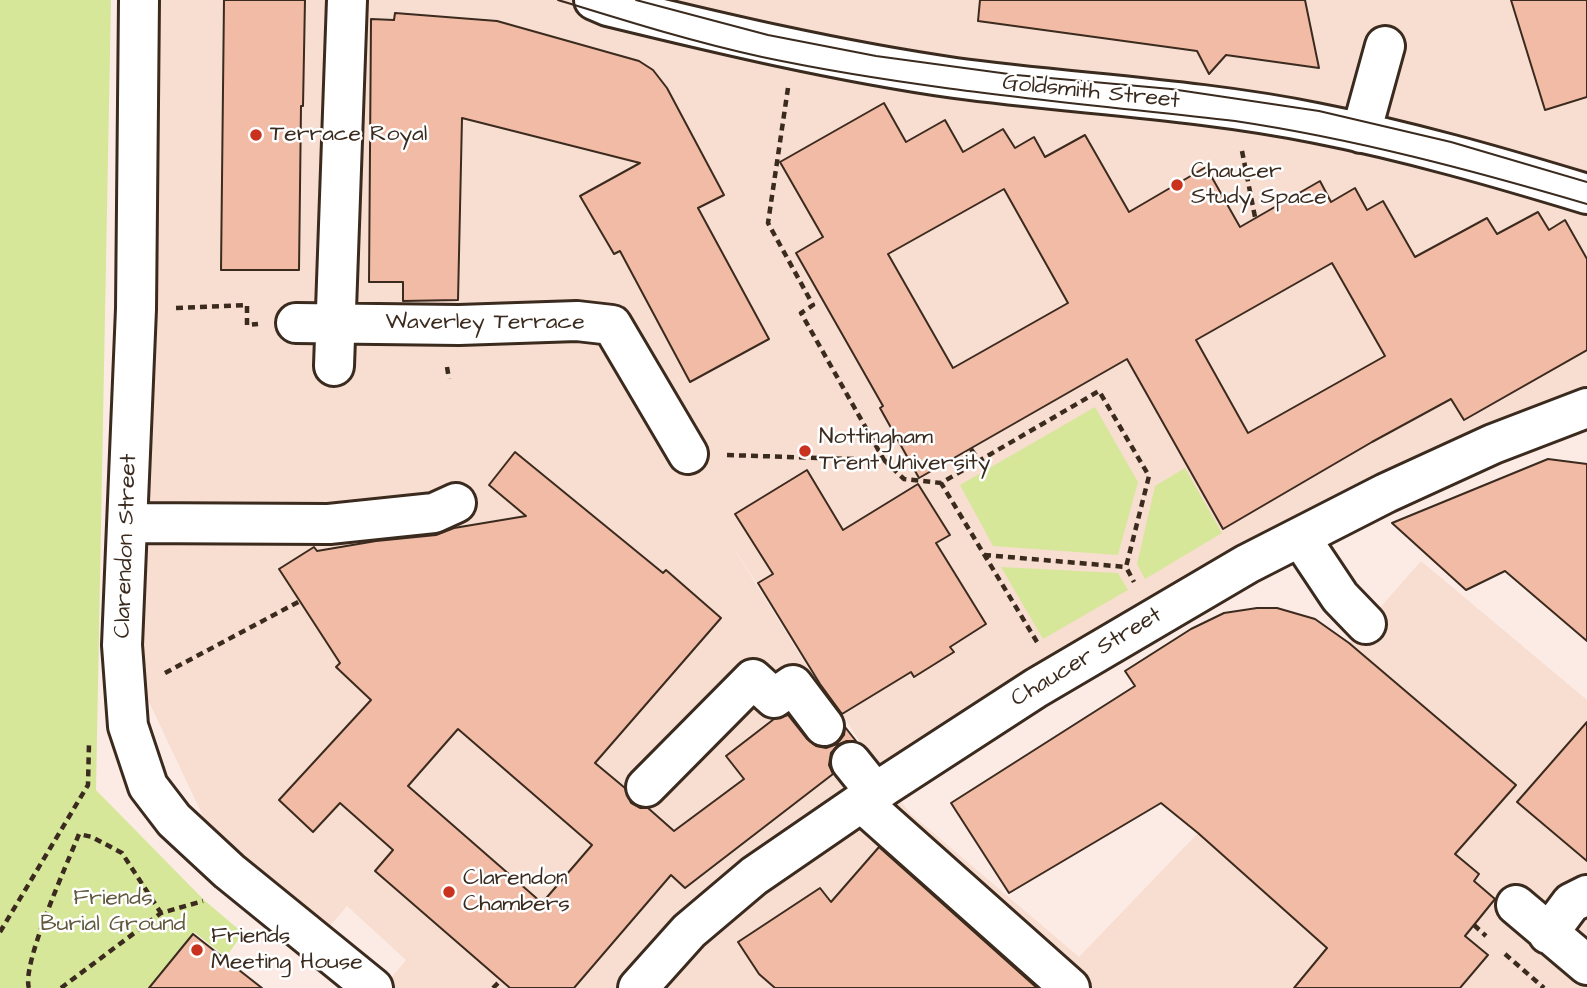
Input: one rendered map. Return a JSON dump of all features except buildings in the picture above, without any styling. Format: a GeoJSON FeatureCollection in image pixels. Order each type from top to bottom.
{"type":"FeatureCollection","features":[{"type":"Feature","properties":{"kind":"street","name":"Clarendon Street"},"geometry":{"type":"LineString","coordinates":[[139,0],[136,309],[122,645],[128,726],[149,786],[174,820],[229,872],[373,988]]}},
{"type":"Feature","properties":{"kind":"street"},"geometry":{"type":"LineString","coordinates":[[334,366],[347,0]]}},
{"type":"Feature","properties":{"kind":"street","name":"Goldsmith Street"},"geometry":{"type":"LineString","coordinates":[[604,2],[771,46],[954,78],[1233,109],[1315,122],[1431,150],[1587,194]]}},
{"type":"Feature","properties":{"kind":"street"},"geometry":{"type":"LineString","coordinates":[[1361,133],[1385,46]]}},
{"type":"Feature","properties":{"kind":"street","name":"Waverley Terrace"},"geometry":{"type":"LineString","coordinates":[[334,323],[459,325],[577,321],[612,325],[688,454]]}},
{"type":"Feature","properties":{"kind":"street"},"geometry":{"type":"LineString","coordinates":[[296,323],[334,323]]}},
{"type":"Feature","properties":{"kind":"street","name":"Chaucer Street"},"geometry":{"type":"LineString","coordinates":[[638,988],[689,931],[754,876],[868,797],[1036,688],[1247,564],[1386,493],[1493,444],[1583,413]]}},
{"type":"Feature","properties":{"kind":"street"},"geometry":{"type":"LineString","coordinates":[[128,523],[329,524],[434,513],[456,503]]}},
{"type":"Feature","properties":{"kind":"street"},"geometry":{"type":"LineString","coordinates":[[1300,537],[1340,597],[1366,624]]}},
{"type":"Feature","properties":{"kind":"street"},"geometry":{"type":"LineString","coordinates":[[646,787],[753,679],[774,698],[793,685],[824,726]]}},
{"type":"Feature","properties":{"kind":"street"},"geometry":{"type":"LineString","coordinates":[[851,762],[868,797],[1070,988]]}},
{"type":"Feature","properties":{"kind":"street"},"geometry":{"type":"LineString","coordinates":[[1587,895],[1532,919],[1587,965]]}},
{"type":"Feature","properties":{"kind":"path"},"geometry":{"type":"LineString","coordinates":[[790,77],[768,223],[813,305],[800,313],[884,460],[904,479],[941,483],[1099,391],[1149,477],[1126,567],[1155,618]]}},
{"type":"Feature","properties":{"kind":"path"},"geometry":{"type":"LineString","coordinates":[[1233,109],[1255,217]]}},
{"type":"Feature","properties":{"kind":"path"},"geometry":{"type":"LineString","coordinates":[[220,307],[247,305],[247,325]]}},
{"type":"Feature","properties":{"kind":"path"},"geometry":{"type":"LineString","coordinates":[[971,449],[979,461]]}},
{"type":"Feature","properties":{"kind":"path"},"geometry":{"type":"LineString","coordinates":[[688,454],[884,460]]}},
{"type":"Feature","properties":{"kind":"path"},"geometry":{"type":"LineString","coordinates":[[941,483],[1036,641]]}},
{"type":"Feature","properties":{"kind":"path"},"geometry":{"type":"LineString","coordinates":[[983,555],[1126,567]]}},
{"type":"Feature","properties":{"kind":"path"},"geometry":{"type":"LineString","coordinates":[[124,696],[300,601]]}},
{"type":"Feature","properties":{"kind":"path"},"geometry":{"type":"LineString","coordinates":[[29,988],[27,983],[30,960],[79,834],[92,837],[122,853],[161,913],[61,988]]}},
{"type":"Feature","properties":{"kind":"path"},"geometry":{"type":"LineString","coordinates":[[1526,973],[1544,988]]}},
{"type":"Feature","properties":{"kind":"path"},"geometry":{"type":"LineString","coordinates":[[493,988],[501,980]]}},
{"type":"Feature","properties":{"kind":"shaded area","name":"Nottingham Trent University"},"geometry":{"type":"Polygon","coordinates":[[[138,0],[1587,0],[1587,408],[1386,493],[891,789],[911,814],[1079,957],[1198,833],[1358,652],[1349,643],[1421,561],[1587,700],[1587,988],[383,988],[406,960],[347,906],[325,932],[229,871],[122,645],[138,0]],[[728,539],[838,716],[879,771],[728,539]]]}},
{"type":"Feature","properties":{"kind":"green space","name":"Friends Burial Ground"},"geometry":{"type":"Polygon","coordinates":[[[0,0],[111,0],[96,790],[204,900],[243,933],[226,957],[194,932],[148,988],[0,988],[0,0]]]}},
{"type":"Feature","properties":{"kind":"green space"},"geometry":{"type":"Polygon","coordinates":[[[1095,407],[1138,482],[1118,555],[993,546],[960,485],[1095,407]]]}},
{"type":"Feature","properties":{"kind":"green space"},"geometry":{"type":"Polygon","coordinates":[[[1185,468],[1222,533],[1145,579],[1137,564],[1155,486],[1185,468]]]}},
{"type":"Feature","properties":{"kind":"green space"},"geometry":{"type":"Polygon","coordinates":[[[1001,567],[1118,573],[1128,590],[1043,639],[1001,567]]]}},
{"type":"Feature","properties":{"kind":"tram line"},"geometry":{"type":"LineString","coordinates":[[558,0],[685,38],[762,57],[939,87],[1280,128],[1413,156],[1587,204]]}},
{"type":"Feature","properties":{"kind":"tram line"},"geometry":{"type":"LineString","coordinates":[[636,0],[768,35],[876,56],[1016,75],[1171,89],[1319,111],[1451,142],[1587,182]]}},
{"type":"Feature","properties":{"kind":"place","name":"Terrace Royal"},"geometry":{"type":"Point","coordinates":[256,135]}},
{"type":"Feature","properties":{"kind":"place","name":"Chaucer Study Space"},"geometry":{"type":"Point","coordinates":[1177,185]}},
{"type":"Feature","properties":{"kind":"place","name":"Nottingham Trent University"},"geometry":{"type":"Point","coordinates":[805,451]}},
{"type":"Feature","properties":{"kind":"place","name":"Clarendon Chambers"},"geometry":{"type":"Point","coordinates":[449,892]}},
{"type":"Feature","properties":{"kind":"place","name":"Friends Meeting House"},"geometry":{"type":"Point","coordinates":[197,950]}}]}
